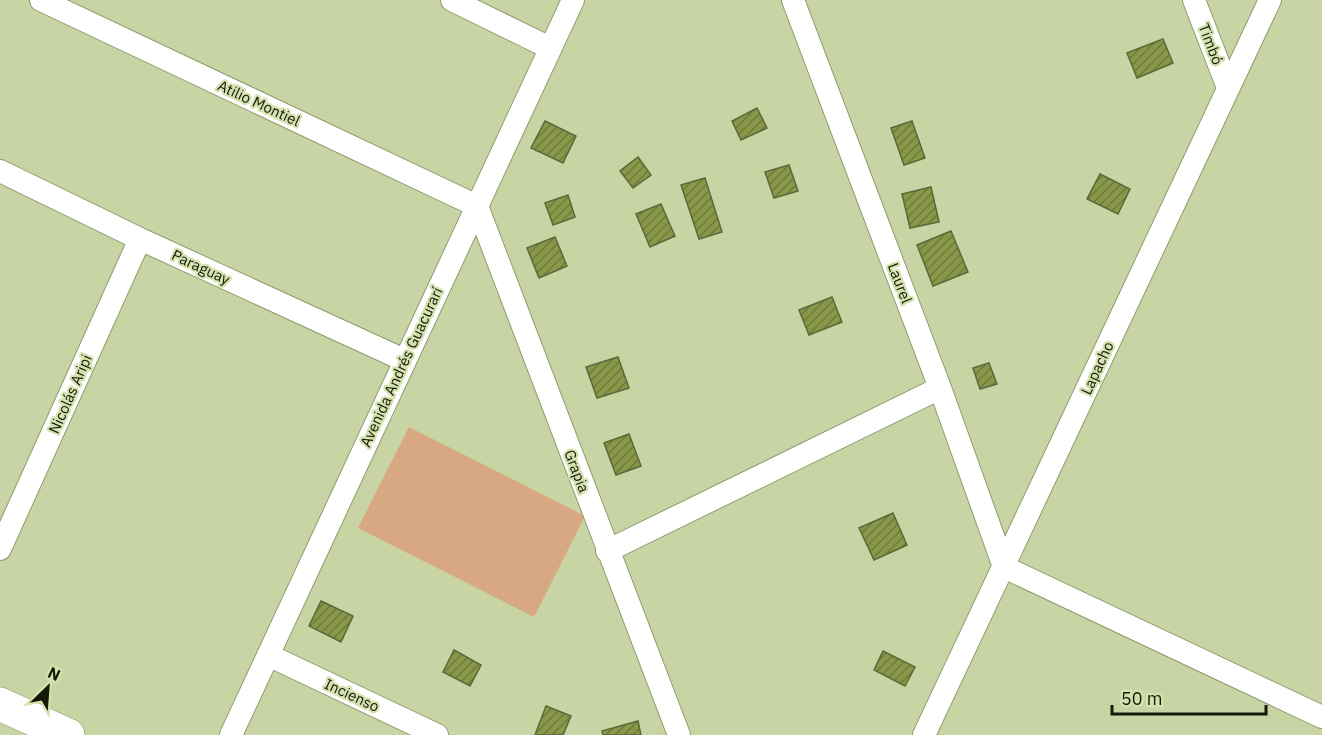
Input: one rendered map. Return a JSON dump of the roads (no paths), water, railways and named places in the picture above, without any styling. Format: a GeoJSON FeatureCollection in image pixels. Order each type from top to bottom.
{"type":"FeatureCollection","features":[{"type":"Feature","properties":{"kind":"main road"},"geometry":{"type":"LineString","coordinates":[[0,704],[68,735]]}},
{"type":"Feature","properties":{"kind":"street","name":"Atilio Montiel"},"geometry":{"type":"LineString","coordinates":[[41,0],[477,206]]}},
{"type":"Feature","properties":{"kind":"street"},"geometry":{"type":"LineString","coordinates":[[452,0],[550,48]]}},
{"type":"Feature","properties":{"kind":"street","name":"Avenida Andrés Guacurarí"},"geometry":{"type":"LineString","coordinates":[[231,735],[573,0]]}},
{"type":"Feature","properties":{"kind":"street","name":"Laurel"},"geometry":{"type":"LineString","coordinates":[[793,0],[940,388],[1004,567]]}},
{"type":"Feature","properties":{"kind":"street","name":"Timbó"},"geometry":{"type":"LineString","coordinates":[[1194,0],[1228,88]]}},
{"type":"Feature","properties":{"kind":"street","name":"Lapacho"},"geometry":{"type":"LineString","coordinates":[[924,735],[1269,0]]}},
{"type":"Feature","properties":{"kind":"street","name":"Paraguay"},"geometry":{"type":"LineString","coordinates":[[0,171],[404,360]]}},
{"type":"Feature","properties":{"kind":"street","name":"Grapia"},"geometry":{"type":"LineString","coordinates":[[477,206],[679,735]]}},
{"type":"Feature","properties":{"kind":"street","name":"Nicolás Aripi"},"geometry":{"type":"LineString","coordinates":[[0,549],[140,238]]}},
{"type":"Feature","properties":{"kind":"street"},"geometry":{"type":"LineString","coordinates":[[607,551],[940,388]]}},
{"type":"Feature","properties":{"kind":"street"},"geometry":{"type":"LineString","coordinates":[[1004,567],[1322,717]]}},
{"type":"Feature","properties":{"kind":"street","name":"Incienso"},"geometry":{"type":"LineString","coordinates":[[268,655],[437,735]]}}]}
